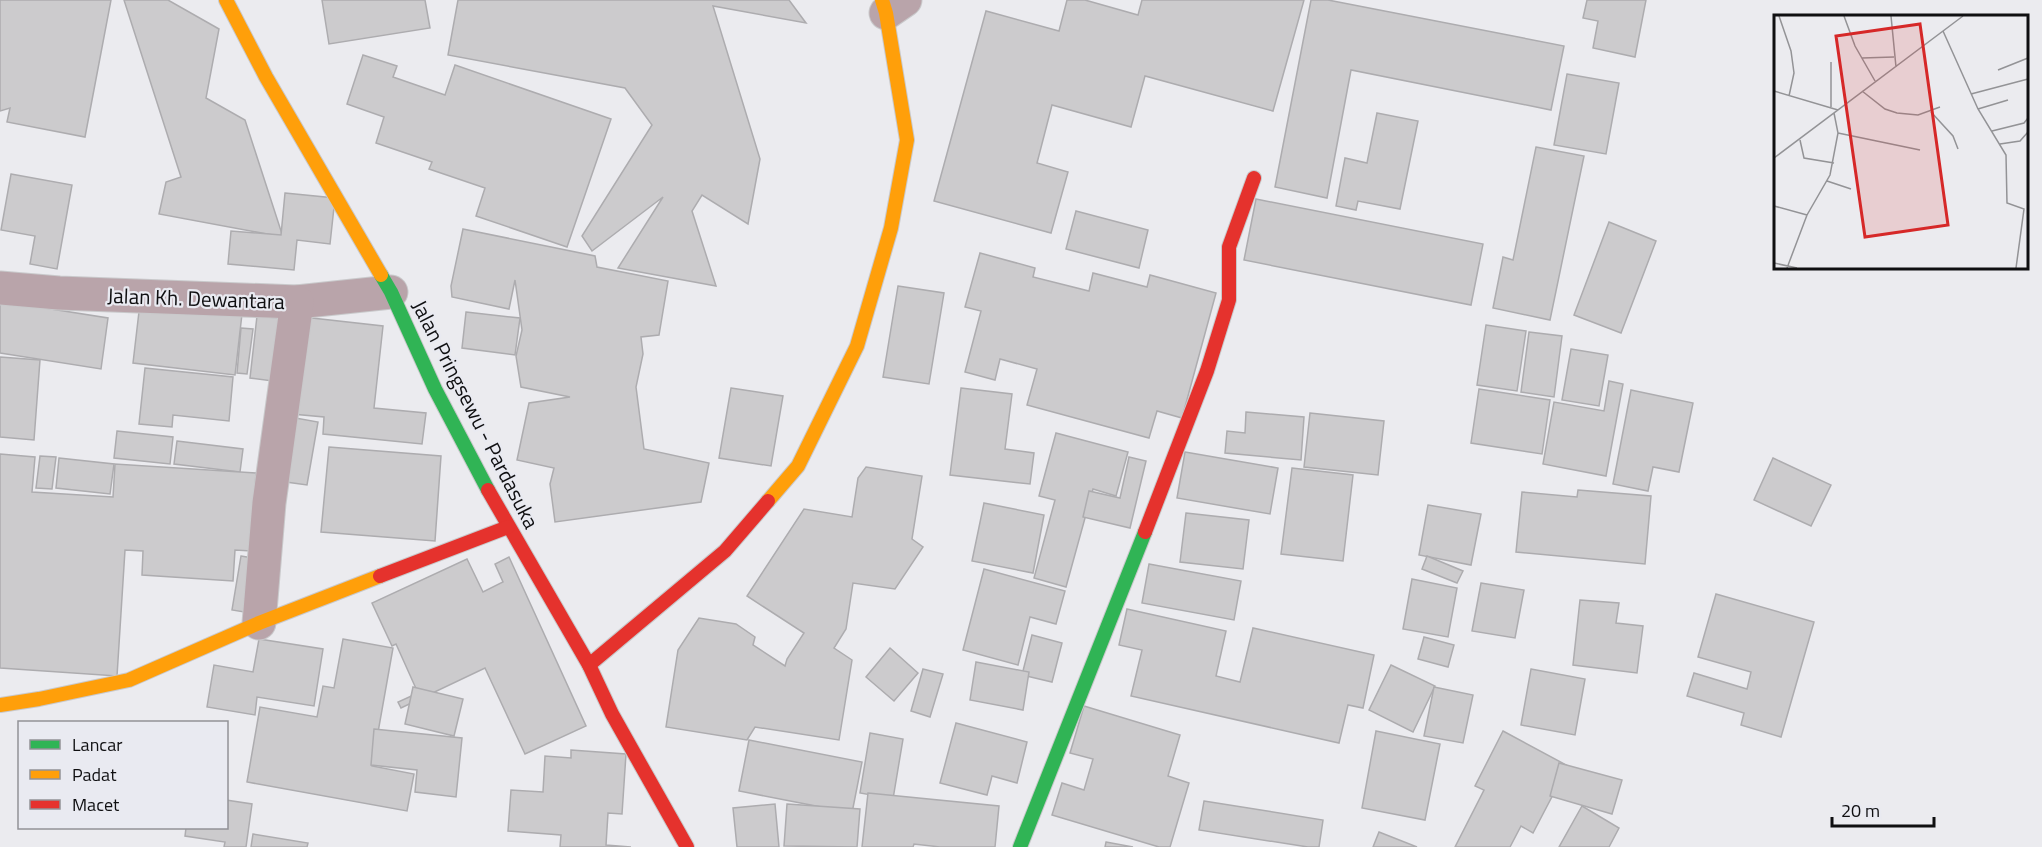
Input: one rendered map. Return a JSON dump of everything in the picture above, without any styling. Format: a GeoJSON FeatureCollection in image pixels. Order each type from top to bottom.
{"type":"FeatureCollection","features":[{"type":"Feature","properties":{"kind":"street","name":"Jalan Pringsewu - Pardasuka"},"geometry":{"type":"LineString","coordinates":[[226,0],[266,76],[391,291],[435,389],[508,527],[589,665],[612,714],[687,847]]}},
{"type":"Feature","properties":{"kind":"street"},"geometry":{"type":"LineString","coordinates":[[589,665],[725,551],[798,466],[857,346],[891,228],[907,140],[891,4]]}},
{"type":"Feature","properties":{"kind":"street"},"geometry":{"type":"LineString","coordinates":[[1020,847],[1157,504],[1207,371],[1229,300],[1229,247],[1254,178]]}},
{"type":"Feature","properties":{"kind":"street","name":"Jalan Kh. Dewantara"},"geometry":{"type":"LineString","coordinates":[[0,288],[59,293],[297,302],[391,291]]}},
{"type":"Feature","properties":{"kind":"street"},"geometry":{"type":"LineString","coordinates":[[259,623],[269,503],[297,302]]}},
{"type":"Feature","properties":{"kind":"street"},"geometry":{"type":"LineString","coordinates":[[0,705],[129,680],[259,623],[508,527]]}},
{"type":"Feature","properties":{"kind":"building"},"geometry":{"type":"Polygon","coordinates":[[[0,0],[111,0],[85,137],[7,122],[10,108],[0,111],[0,0]]]}},
{"type":"Feature","properties":{"kind":"building"},"geometry":{"type":"Polygon","coordinates":[[[124,0],[168,0],[219,29],[206,98],[245,120],[283,237],[159,214],[166,182],[181,177],[124,0]]]}},
{"type":"Feature","properties":{"kind":"building"},"geometry":{"type":"Polygon","coordinates":[[[322,0],[425,0],[430,28],[329,44],[322,0]]]}},
{"type":"Feature","properties":{"kind":"building"},"geometry":{"type":"Polygon","coordinates":[[[458,0],[789,0],[806,23],[713,6],[760,159],[748,224],[702,195],[692,211],[716,286],[618,268],[663,197],[592,251],[582,236],[652,125],[625,88],[448,55],[458,0]]]}},
{"type":"Feature","properties":{"kind":"building"},"geometry":{"type":"Polygon","coordinates":[[[1067,0],[1085,0],[1138,15],[1142,0],[1304,0],[1273,111],[1145,76],[1131,127],[1052,105],[1037,163],[1068,172],[1051,233],[934,201],[986,11],[1059,31],[1067,0]]]}},
{"type":"Feature","properties":{"kind":"building"},"geometry":{"type":"Polygon","coordinates":[[[1311,0],[1328,0],[1564,46],[1551,110],[1351,70],[1327,198],[1275,187],[1311,0]]]}},
{"type":"Feature","properties":{"kind":"building"},"geometry":{"type":"Polygon","coordinates":[[[1587,0],[1646,0],[1635,57],[1593,48],[1598,21],[1583,18],[1587,0]]]}},
{"type":"Feature","properties":{"kind":"building"},"geometry":{"type":"Polygon","coordinates":[[[363,55],[397,66],[393,77],[445,95],[455,65],[611,119],[567,247],[476,216],[485,188],[429,169],[432,162],[376,143],[384,117],[347,104],[363,55]]]}},
{"type":"Feature","properties":{"kind":"building"},"geometry":{"type":"Polygon","coordinates":[[[1567,74],[1619,83],[1606,154],[1554,145],[1567,74]]]}},
{"type":"Feature","properties":{"kind":"building"},"geometry":{"type":"Polygon","coordinates":[[[1377,113],[1418,121],[1400,209],[1358,201],[1356,210],[1336,206],[1345,158],[1367,163],[1377,113]]]}},
{"type":"Feature","properties":{"kind":"building"},"geometry":{"type":"Polygon","coordinates":[[[1536,147],[1584,156],[1550,320],[1493,308],[1503,257],[1513,260],[1536,147]]]}},
{"type":"Feature","properties":{"kind":"building"},"geometry":{"type":"Polygon","coordinates":[[[11,174],[72,185],[57,269],[30,264],[35,236],[1,230],[11,174]]]}},
{"type":"Feature","properties":{"kind":"building"},"geometry":{"type":"Polygon","coordinates":[[[285,193],[335,198],[330,244],[297,240],[294,270],[228,264],[231,231],[281,235],[285,193]]]}},
{"type":"Feature","properties":{"kind":"building"},"geometry":{"type":"Polygon","coordinates":[[[1256,199],[1483,244],[1471,305],[1244,260],[1256,199]]]}},
{"type":"Feature","properties":{"kind":"building"},"geometry":{"type":"Polygon","coordinates":[[[1076,211],[1148,230],[1139,268],[1066,249],[1076,211]]]}},
{"type":"Feature","properties":{"kind":"building"},"geometry":{"type":"Polygon","coordinates":[[[1609,222],[1656,241],[1621,333],[1574,315],[1609,222]]]}},
{"type":"Feature","properties":{"kind":"building"},"geometry":{"type":"Polygon","coordinates":[[[463,229],[595,256],[597,267],[668,281],[659,335],[641,337],[643,354],[636,387],[644,449],[709,463],[701,502],[555,522],[550,484],[554,468],[517,460],[529,403],[570,397],[521,387],[516,356],[522,330],[515,280],[509,309],[452,297],[451,286],[463,229]]]}},
{"type":"Feature","properties":{"kind":"building"},"geometry":{"type":"Polygon","coordinates":[[[980,253],[1035,268],[1033,277],[1089,291],[1093,273],[1147,287],[1150,275],[1216,293],[1182,418],[1157,411],[1149,438],[1027,405],[1037,369],[1000,359],[995,380],[965,372],[981,311],[965,307],[980,253]]]}},
{"type":"Feature","properties":{"kind":"building"},"geometry":{"type":"Polygon","coordinates":[[[898,286],[944,293],[929,384],[883,377],[898,286]]]}},
{"type":"Feature","properties":{"kind":"building"},"geometry":{"type":"Polygon","coordinates":[[[0,301],[108,318],[101,369],[0,353],[0,301]]]}},
{"type":"Feature","properties":{"kind":"building"},"geometry":{"type":"Polygon","coordinates":[[[140,303],[242,314],[235,375],[133,363],[140,303]]]}},
{"type":"Feature","properties":{"kind":"building"},"geometry":{"type":"Polygon","coordinates":[[[466,312],[520,318],[515,355],[462,348],[466,312]]]}},
{"type":"Feature","properties":{"kind":"building"},"geometry":{"type":"Polygon","coordinates":[[[257,316],[287,319],[280,382],[250,378],[257,316]]]}},
{"type":"Feature","properties":{"kind":"building"},"geometry":{"type":"Polygon","coordinates":[[[303,317],[383,326],[374,408],[426,413],[422,444],[323,434],[324,417],[292,414],[303,317]]]}},
{"type":"Feature","properties":{"kind":"building"},"geometry":{"type":"Polygon","coordinates":[[[1486,325],[1526,331],[1517,391],[1477,385],[1486,325]]]}},
{"type":"Feature","properties":{"kind":"building"},"geometry":{"type":"Polygon","coordinates":[[[241,328],[253,329],[247,374],[237,373],[241,328]]]}},
{"type":"Feature","properties":{"kind":"building"},"geometry":{"type":"Polygon","coordinates":[[[1529,332],[1562,336],[1554,397],[1521,392],[1529,332]]]}},
{"type":"Feature","properties":{"kind":"building"},"geometry":{"type":"Polygon","coordinates":[[[1571,349],[1608,355],[1599,406],[1562,400],[1571,349]]]}},
{"type":"Feature","properties":{"kind":"building"},"geometry":{"type":"Polygon","coordinates":[[[0,357],[40,360],[34,440],[0,437],[0,357]]]}},
{"type":"Feature","properties":{"kind":"building"},"geometry":{"type":"Polygon","coordinates":[[[145,368],[233,377],[229,421],[173,415],[172,427],[139,424],[145,368]]]}},
{"type":"Feature","properties":{"kind":"building"},"geometry":{"type":"Polygon","coordinates":[[[1609,381],[1623,384],[1606,476],[1543,464],[1554,402],[1604,411],[1609,381]]]}},
{"type":"Feature","properties":{"kind":"building"},"geometry":{"type":"Polygon","coordinates":[[[731,388],[783,396],[771,466],[719,458],[731,388]]]}},
{"type":"Feature","properties":{"kind":"building"},"geometry":{"type":"Polygon","coordinates":[[[961,388],[1012,394],[1005,449],[1034,453],[1030,484],[950,475],[961,388]]]}},
{"type":"Feature","properties":{"kind":"building"},"geometry":{"type":"Polygon","coordinates":[[[1479,389],[1550,400],[1542,454],[1471,443],[1479,389]]]}},
{"type":"Feature","properties":{"kind":"building"},"geometry":{"type":"Polygon","coordinates":[[[1631,390],[1693,403],[1679,472],[1653,467],[1648,491],[1613,484],[1631,390]]]}},
{"type":"Feature","properties":{"kind":"building"},"geometry":{"type":"Polygon","coordinates":[[[1246,412],[1304,417],[1301,460],[1225,453],[1227,431],[1245,433],[1246,412]]]}},
{"type":"Feature","properties":{"kind":"building"},"geometry":{"type":"Polygon","coordinates":[[[1310,413],[1384,421],[1378,475],[1304,467],[1310,413]]]}},
{"type":"Feature","properties":{"kind":"building"},"geometry":{"type":"Polygon","coordinates":[[[290,417],[318,422],[307,485],[279,481],[290,417]]]}},
{"type":"Feature","properties":{"kind":"building"},"geometry":{"type":"Polygon","coordinates":[[[117,431],[173,437],[170,464],[114,458],[117,431]]]}},
{"type":"Feature","properties":{"kind":"building"},"geometry":{"type":"Polygon","coordinates":[[[1056,433],[1128,452],[1116,496],[1093,489],[1066,587],[1034,578],[1055,500],[1039,496],[1056,433]]]}},
{"type":"Feature","properties":{"kind":"building"},"geometry":{"type":"Polygon","coordinates":[[[177,441],[243,449],[240,472],[174,464],[177,441]]]}},
{"type":"Feature","properties":{"kind":"building"},"geometry":{"type":"Polygon","coordinates":[[[329,447],[441,456],[435,541],[321,532],[329,447]]]}},
{"type":"Feature","properties":{"kind":"building"},"geometry":{"type":"Polygon","coordinates":[[[1185,452],[1278,468],[1270,514],[1177,498],[1185,452]]]}},
{"type":"Feature","properties":{"kind":"building"},"geometry":{"type":"Polygon","coordinates":[[[0,454],[35,457],[32,492],[113,497],[115,464],[256,473],[251,551],[235,550],[233,581],[142,575],[143,551],[125,550],[117,676],[0,668],[0,454]]]}},
{"type":"Feature","properties":{"kind":"building"},"geometry":{"type":"Polygon","coordinates":[[[40,456],[56,457],[52,489],[36,488],[40,456]]]}},
{"type":"Feature","properties":{"kind":"building"},"geometry":{"type":"Polygon","coordinates":[[[1129,457],[1146,461],[1130,528],[1083,517],[1089,491],[1120,498],[1129,457]]]}},
{"type":"Feature","properties":{"kind":"building"},"geometry":{"type":"Polygon","coordinates":[[[59,458],[114,464],[110,494],[56,488],[59,458]]]}},
{"type":"Feature","properties":{"kind":"building"},"geometry":{"type":"Polygon","coordinates":[[[1773,458],[1831,485],[1811,526],[1754,500],[1773,458]]]}},
{"type":"Feature","properties":{"kind":"building"},"geometry":{"type":"Polygon","coordinates":[[[866,467],[922,476],[912,539],[923,547],[895,589],[853,583],[846,629],[834,648],[852,660],[839,740],[755,727],[747,740],[666,727],[678,650],[699,618],[736,624],[755,637],[753,645],[785,666],[804,633],[747,596],[804,509],[852,517],[858,478],[866,467]]]}},
{"type":"Feature","properties":{"kind":"building"},"geometry":{"type":"Polygon","coordinates":[[[1292,468],[1353,475],[1343,561],[1281,554],[1292,468]]]}},
{"type":"Feature","properties":{"kind":"building"},"geometry":{"type":"Polygon","coordinates":[[[1578,490],[1651,496],[1645,564],[1516,552],[1522,492],[1577,497],[1578,490]]]}},
{"type":"Feature","properties":{"kind":"building"},"geometry":{"type":"Polygon","coordinates":[[[984,503],[1044,515],[1033,573],[972,561],[984,503]]]}},
{"type":"Feature","properties":{"kind":"building"},"geometry":{"type":"Polygon","coordinates":[[[1428,505],[1481,514],[1471,565],[1419,555],[1428,505]]]}},
{"type":"Feature","properties":{"kind":"building"},"geometry":{"type":"Polygon","coordinates":[[[1186,513],[1249,520],[1243,569],[1180,562],[1186,513]]]}},
{"type":"Feature","properties":{"kind":"building"},"geometry":{"type":"Polygon","coordinates":[[[241,556],[259,559],[250,613],[232,610],[241,556]]]}},
{"type":"Feature","properties":{"kind":"building"},"geometry":{"type":"Polygon","coordinates":[[[1427,556],[1463,571],[1457,583],[1422,569],[1427,556]]]}},
{"type":"Feature","properties":{"kind":"building"},"geometry":{"type":"Polygon","coordinates":[[[509,557],[586,726],[525,754],[485,668],[401,708],[398,702],[418,693],[396,644],[392,646],[372,603],[467,559],[483,592],[503,582],[495,564],[509,557]]]}},
{"type":"Feature","properties":{"kind":"building"},"geometry":{"type":"Polygon","coordinates":[[[1149,564],[1241,581],[1234,620],[1142,603],[1149,564]]]}},
{"type":"Feature","properties":{"kind":"building"},"geometry":{"type":"Polygon","coordinates":[[[984,569],[1065,591],[1056,624],[1030,617],[1018,665],[963,650],[984,569]]]}},
{"type":"Feature","properties":{"kind":"building"},"geometry":{"type":"Polygon","coordinates":[[[1412,579],[1457,588],[1448,637],[1403,629],[1412,579]]]}},
{"type":"Feature","properties":{"kind":"building"},"geometry":{"type":"Polygon","coordinates":[[[1481,583],[1524,590],[1515,638],[1472,631],[1481,583]]]}},
{"type":"Feature","properties":{"kind":"building"},"geometry":{"type":"Polygon","coordinates":[[[1716,594],[1814,622],[1781,737],[1741,725],[1744,713],[1687,696],[1694,673],[1747,689],[1751,672],[1698,657],[1716,594]]]}},
{"type":"Feature","properties":{"kind":"building"},"geometry":{"type":"Polygon","coordinates":[[[1580,600],[1619,603],[1616,623],[1643,626],[1637,673],[1573,665],[1580,600]]]}},
{"type":"Feature","properties":{"kind":"building"},"geometry":{"type":"Polygon","coordinates":[[[1127,609],[1226,631],[1216,676],[1240,682],[1253,628],[1374,655],[1363,708],[1348,705],[1339,743],[1131,696],[1142,650],[1119,645],[1127,609]]]}},
{"type":"Feature","properties":{"kind":"building"},"geometry":{"type":"Polygon","coordinates":[[[1032,635],[1062,643],[1052,682],[1022,675],[1032,635]]]}},
{"type":"Feature","properties":{"kind":"building"},"geometry":{"type":"Polygon","coordinates":[[[1424,637],[1454,645],[1448,667],[1418,659],[1424,637]]]}},
{"type":"Feature","properties":{"kind":"building"},"geometry":{"type":"Polygon","coordinates":[[[259,639],[323,649],[314,706],[257,697],[255,715],[207,707],[214,665],[253,672],[259,639]]]}},
{"type":"Feature","properties":{"kind":"building"},"geometry":{"type":"Polygon","coordinates":[[[343,639],[393,648],[372,766],[414,774],[407,811],[247,782],[260,707],[317,717],[323,686],[334,688],[343,639]]]}},
{"type":"Feature","properties":{"kind":"building"},"geometry":{"type":"Polygon","coordinates":[[[890,648],[918,673],[894,701],[866,677],[890,648]]]}},
{"type":"Feature","properties":{"kind":"building"},"geometry":{"type":"Polygon","coordinates":[[[976,662],[1029,672],[1023,710],[970,700],[976,662]]]}},
{"type":"Feature","properties":{"kind":"building"},"geometry":{"type":"Polygon","coordinates":[[[1391,665],[1435,686],[1413,732],[1369,710],[1391,665]]]}},
{"type":"Feature","properties":{"kind":"building"},"geometry":{"type":"Polygon","coordinates":[[[923,669],[943,674],[930,717],[911,711],[923,669]]]}},
{"type":"Feature","properties":{"kind":"building"},"geometry":{"type":"Polygon","coordinates":[[[1531,669],[1585,679],[1575,735],[1521,725],[1531,669]]]}},
{"type":"Feature","properties":{"kind":"building"},"geometry":{"type":"Polygon","coordinates":[[[413,687],[463,699],[454,736],[405,724],[413,687]]]}},
{"type":"Feature","properties":{"kind":"building"},"geometry":{"type":"Polygon","coordinates":[[[1434,687],[1473,695],[1463,743],[1424,736],[1434,687]]]}},
{"type":"Feature","properties":{"kind":"building"},"geometry":{"type":"Polygon","coordinates":[[[1084,706],[1180,735],[1168,776],[1189,783],[1170,847],[1159,847],[1052,815],[1062,783],[1084,790],[1093,759],[1070,753],[1084,706]]]}},
{"type":"Feature","properties":{"kind":"building"},"geometry":{"type":"Polygon","coordinates":[[[956,723],[1027,742],[1017,783],[992,776],[987,795],[940,783],[956,723]]]}},
{"type":"Feature","properties":{"kind":"building"},"geometry":{"type":"Polygon","coordinates":[[[374,729],[462,738],[456,797],[415,792],[417,770],[371,765],[374,729]]]}},
{"type":"Feature","properties":{"kind":"building"},"geometry":{"type":"Polygon","coordinates":[[[1376,731],[1440,744],[1425,820],[1362,808],[1376,731]]]}},
{"type":"Feature","properties":{"kind":"building"},"geometry":{"type":"Polygon","coordinates":[[[1503,731],[1568,766],[1533,833],[1521,826],[1510,847],[1455,847],[1484,790],[1475,786],[1503,731]]]}},
{"type":"Feature","properties":{"kind":"building"},"geometry":{"type":"Polygon","coordinates":[[[870,733],[903,739],[893,799],[860,793],[870,733]]]}},
{"type":"Feature","properties":{"kind":"building"},"geometry":{"type":"Polygon","coordinates":[[[749,740],[862,762],[852,813],[739,791],[749,740]]]}},
{"type":"Feature","properties":{"kind":"building"},"geometry":{"type":"Polygon","coordinates":[[[571,750],[626,754],[622,814],[608,813],[606,845],[631,847],[560,847],[561,835],[508,831],[511,790],[543,792],[545,756],[571,758],[571,750]]]}},
{"type":"Feature","properties":{"kind":"building"},"geometry":{"type":"Polygon","coordinates":[[[1559,763],[1622,780],[1612,814],[1550,796],[1559,763]]]}},
{"type":"Feature","properties":{"kind":"building"},"geometry":{"type":"Polygon","coordinates":[[[868,793],[999,806],[995,847],[940,847],[914,844],[913,847],[862,847],[868,793]]]}},
{"type":"Feature","properties":{"kind":"building"},"geometry":{"type":"Polygon","coordinates":[[[228,800],[252,804],[246,847],[224,847],[225,842],[185,836],[186,829],[228,829],[228,800]]]}},
{"type":"Feature","properties":{"kind":"building"},"geometry":{"type":"Polygon","coordinates":[[[1204,801],[1323,820],[1319,847],[1199,830],[1204,801]]]}},
{"type":"Feature","properties":{"kind":"building"},"geometry":{"type":"Polygon","coordinates":[[[775,804],[779,847],[737,847],[733,808],[775,804]]]}},
{"type":"Feature","properties":{"kind":"building"},"geometry":{"type":"Polygon","coordinates":[[[787,804],[860,809],[857,847],[784,846],[787,804]]]}},
{"type":"Feature","properties":{"kind":"building"},"geometry":{"type":"Polygon","coordinates":[[[1582,806],[1619,828],[1609,847],[1559,847],[1582,806]]]}},
{"type":"Feature","properties":{"kind":"building"},"geometry":{"type":"Polygon","coordinates":[[[1379,832],[1417,847],[1373,847],[1379,832]]]}},
{"type":"Feature","properties":{"kind":"building"},"geometry":{"type":"Polygon","coordinates":[[[253,834],[308,843],[307,847],[251,847],[253,834]]]}},
{"type":"Feature","properties":{"kind":"building"},"geometry":{"type":"Polygon","coordinates":[[[1106,842],[1133,847],[1105,847],[1106,842]]]}},
{"type":"Feature","properties":{"kind":"traffic: fast"},"geometry":{"type":"LineString","coordinates":[[381,275],[435,389],[488,490]]}},
{"type":"Feature","properties":{"kind":"traffic: fast"},"geometry":{"type":"LineString","coordinates":[[1020,847],[1145,532]]}},
{"type":"Feature","properties":{"kind":"traffic: slow"},"geometry":{"type":"LineString","coordinates":[[226,0],[266,77],[381,275]]}},
{"type":"Feature","properties":{"kind":"traffic: slow"},"geometry":{"type":"LineString","coordinates":[[768,501],[798,466],[857,346],[891,228],[907,140],[882,0]]}},
{"type":"Feature","properties":{"kind":"traffic: slow"},"geometry":{"type":"LineString","coordinates":[[0,705],[129,680],[259,623],[380,576]]}},
{"type":"Feature","properties":{"kind":"traffic: jam"},"geometry":{"type":"LineString","coordinates":[[1145,532],[1207,371],[1229,300],[1229,247],[1254,178]]}},
{"type":"Feature","properties":{"kind":"traffic: jam"},"geometry":{"type":"LineString","coordinates":[[488,490],[589,665],[612,714],[687,847]]}},
{"type":"Feature","properties":{"kind":"traffic: jam"},"geometry":{"type":"LineString","coordinates":[[589,665],[725,551],[768,501]]}},
{"type":"Feature","properties":{"kind":"traffic: jam"},"geometry":{"type":"LineString","coordinates":[[380,576],[508,527]]}}]}
